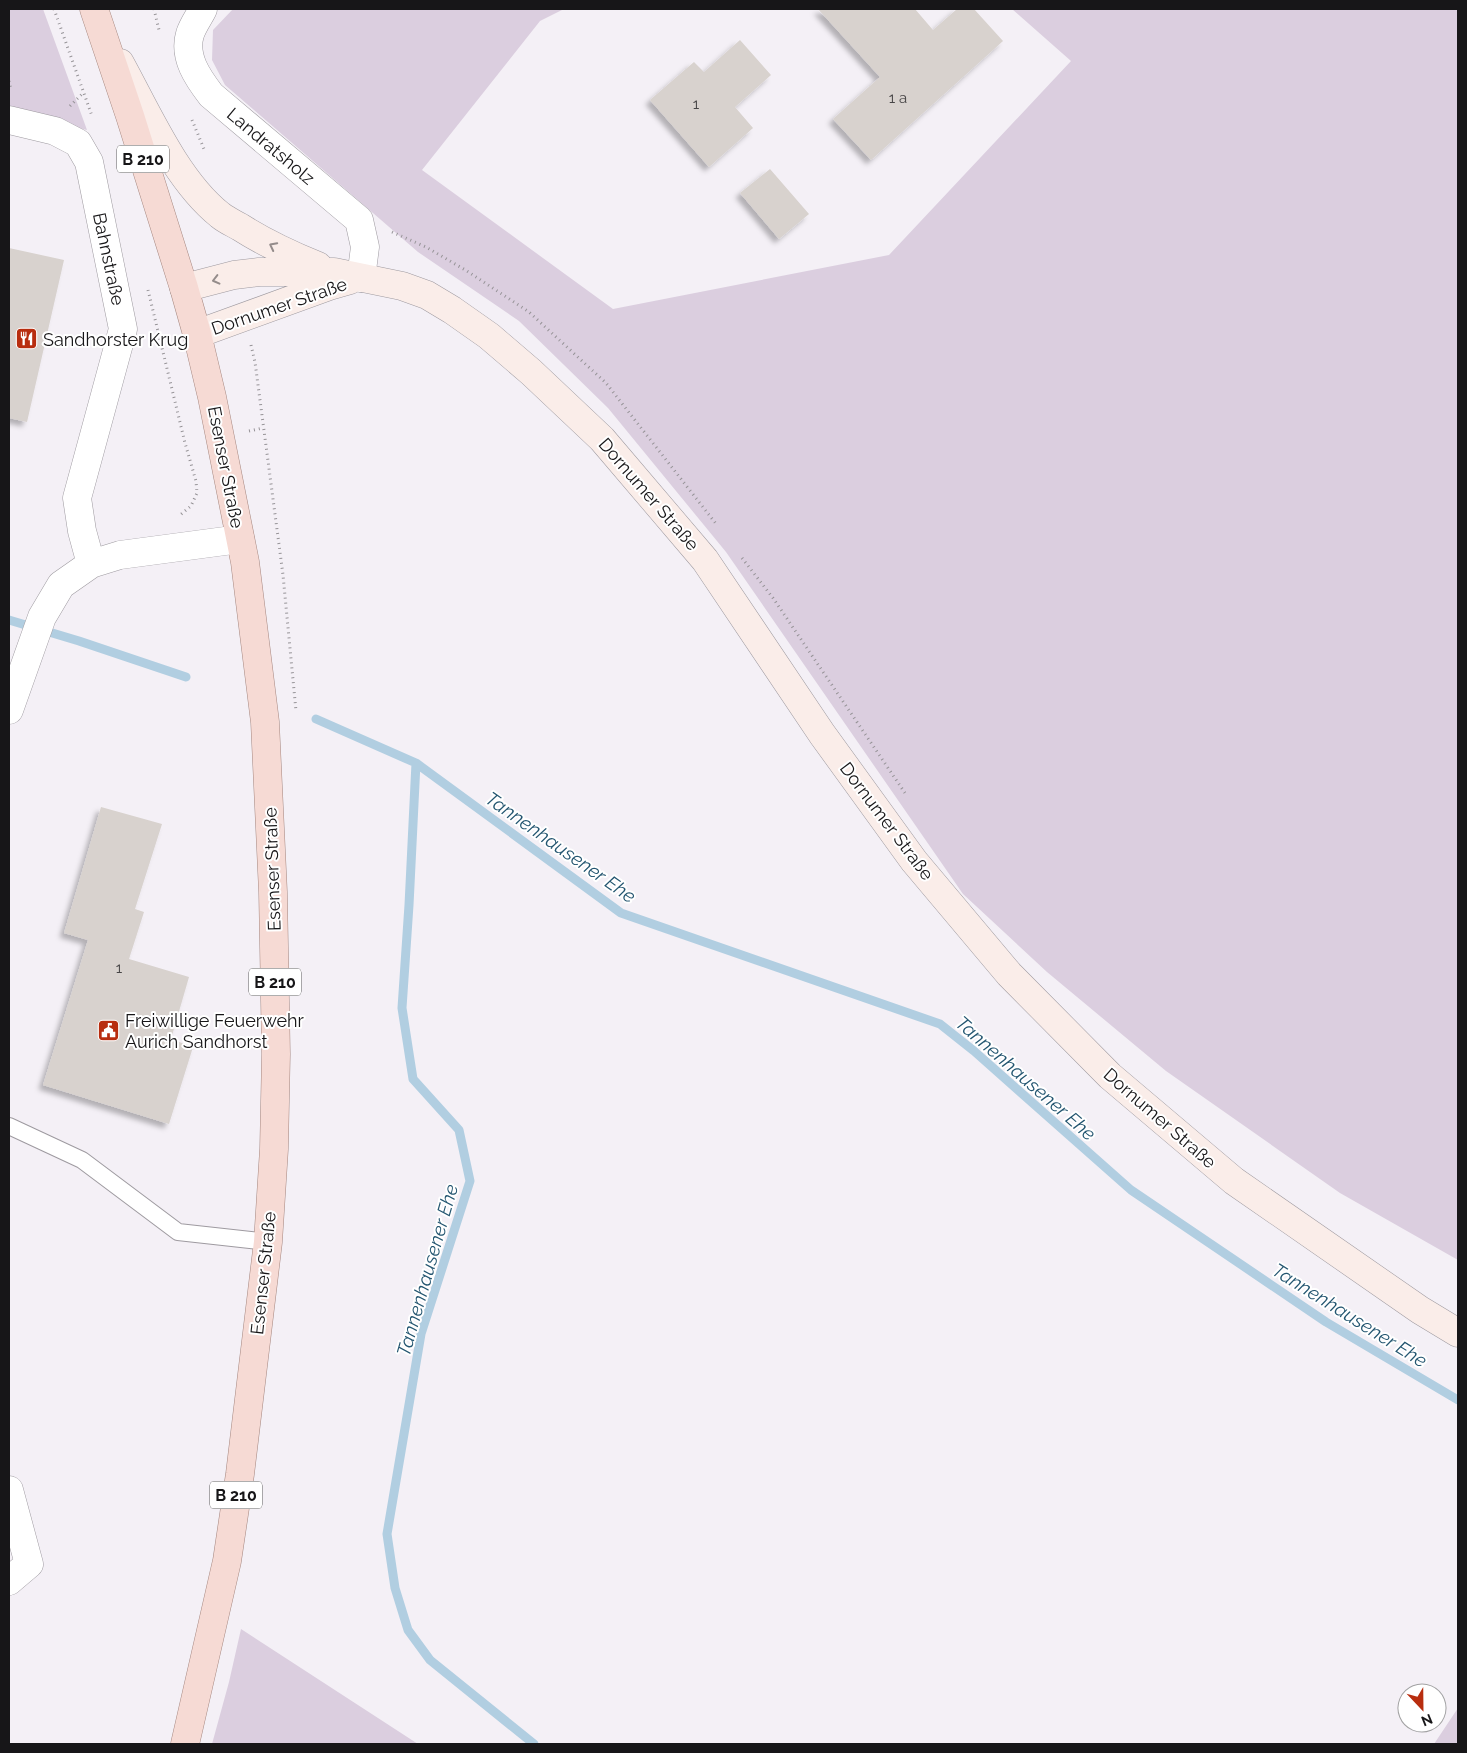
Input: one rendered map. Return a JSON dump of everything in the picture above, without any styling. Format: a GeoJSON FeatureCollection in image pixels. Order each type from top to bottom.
{"type":"FeatureCollection","features":[{"type":"Feature","properties":{"kind":"main road"},"geometry":{"type":"LineString","coordinates":[[98,20],[168,151],[195,191],[220,216],[293,256],[334,272]]}},
{"type":"Feature","properties":{"kind":"main road","name":"Esenser Straße"},"geometry":{"type":"LineString","coordinates":[[98,20],[184,288],[212,396],[245,562],[266,722],[273,892],[276,1054],[274,1148],[268,1242],[240,1474],[226,1561],[185,1744]]}},
{"type":"Feature","properties":{"kind":"main road","name":"Dornumer Straße"},"geometry":{"type":"LineString","coordinates":[[184,288],[234,275],[259,272],[334,272],[402,286],[427,295],[489,336],[518,360],[602,439],[705,560],[822,734],[914,861],[1009,974],[1110,1076],[1234,1181],[1420,1310],[1458,1333]]}},
{"type":"Feature","properties":{"kind":"main road","name":"Dornumer Straße"},"geometry":{"type":"LineString","coordinates":[[197,334],[329,286],[361,278]]}},
{"type":"Feature","properties":{"kind":"street","name":"Landratsholz"},"geometry":{"type":"LineString","coordinates":[[203,9],[190,34],[188,48],[191,63],[199,80],[211,95],[359,220],[365,247],[361,278]]}},
{"type":"Feature","properties":{"kind":"street","name":"Bahnstraße"},"geometry":{"type":"LineString","coordinates":[[9,120],[55,131],[78,142],[89,162],[123,330],[77,498],[82,531],[91,564]]}},
{"type":"Feature","properties":{"kind":"street"},"geometry":{"type":"LineString","coordinates":[[9,710],[42,617],[62,585],[91,564],[120,555],[240,539]]}},
{"type":"Feature","properties":{"kind":"street"},"geometry":{"type":"LineString","coordinates":[[9,1490],[29,1564],[9,1581]]}},
{"type":"Feature","properties":{"kind":"lane"},"geometry":{"type":"LineString","coordinates":[[9,1126],[82,1160],[178,1232],[268,1242]]}},
{"type":"Feature","properties":{"kind":"path"},"geometry":{"type":"LineString","coordinates":[[172,520],[191,506],[197,493],[196,481],[185,444]]}},
{"type":"Feature","properties":{"kind":"shaded area"},"geometry":{"type":"Polygon","coordinates":[[[9,9],[43,9],[87,130],[9,112],[9,9]]]}},
{"type":"Feature","properties":{"kind":"shaded area"},"geometry":{"type":"Polygon","coordinates":[[[233,9],[564,9],[540,21],[422,170],[613,309],[889,255],[1071,61],[1012,9],[1458,9],[1458,1260],[1340,1193],[1166,1071],[1047,972],[963,894],[726,552],[608,408],[519,321],[418,252],[225,85],[212,60],[213,30],[233,9]]]}},
{"type":"Feature","properties":{"kind":"shaded area"},"geometry":{"type":"Polygon","coordinates":[[[241,1629],[418,1744],[212,1744],[241,1629]]]}},
{"type":"Feature","properties":{"kind":"shaded area"},"geometry":{"type":"Polygon","coordinates":[[[1458,1708],[1458,1744],[1434,1744],[1441,1733],[1447,1733],[1447,1724],[1458,1708]]]}},
{"type":"Feature","properties":{"kind":"building"},"geometry":{"type":"Polygon","coordinates":[[[818,9],[915,9],[933,30],[957,9],[974,9],[1003,41],[871,160],[833,119],[880,77],[818,9]]]}},
{"type":"Feature","properties":{"kind":"building"},"geometry":{"type":"Polygon","coordinates":[[[740,40],[771,75],[735,107],[753,128],[709,167],[650,100],[694,62],[704,72],[740,40]]]}},
{"type":"Feature","properties":{"kind":"building"},"geometry":{"type":"Polygon","coordinates":[[[770,169],[809,214],[779,239],[740,193],[770,169]]]}},
{"type":"Feature","properties":{"kind":"building","name":"Sandhorster Krug"},"geometry":{"type":"Polygon","coordinates":[[[9,248],[64,260],[27,422],[9,418],[9,248]]]}},
{"type":"Feature","properties":{"kind":"building"},"geometry":{"type":"Polygon","coordinates":[[[101,807],[162,824],[135,909],[144,912],[129,959],[189,977],[171,1039],[193,1047],[169,1124],[43,1085],[88,940],[64,933],[101,807]]]}},
{"type":"Feature","properties":{"kind":"waterway","name":"Tannenhausener Ehe"},"geometry":{"type":"LineString","coordinates":[[9,620],[186,677]]}},
{"type":"Feature","properties":{"kind":"waterway","name":"Tannenhausener Ehe"},"geometry":{"type":"LineString","coordinates":[[316,719],[416,763],[621,913],[940,1024],[974,1051],[1131,1190],[1326,1322],[1458,1400]]}},
{"type":"Feature","properties":{"kind":"waterway","name":"Tannenhausener Ehe"},"geometry":{"type":"LineString","coordinates":[[416,763],[402,1008],[413,1079],[459,1130],[470,1181],[421,1334],[387,1534],[395,1588],[408,1630],[430,1660],[534,1744]]}},
{"type":"Feature","properties":{"kind":"place","name":"Sandhorster Krug"},"geometry":{"type":"Point","coordinates":[27,339]}},
{"type":"Feature","properties":{"kind":"place","name":"Freiwillige Feuerwehr Aurich Sandhorst"},"geometry":{"type":"Point","coordinates":[109,1030]}}]}
